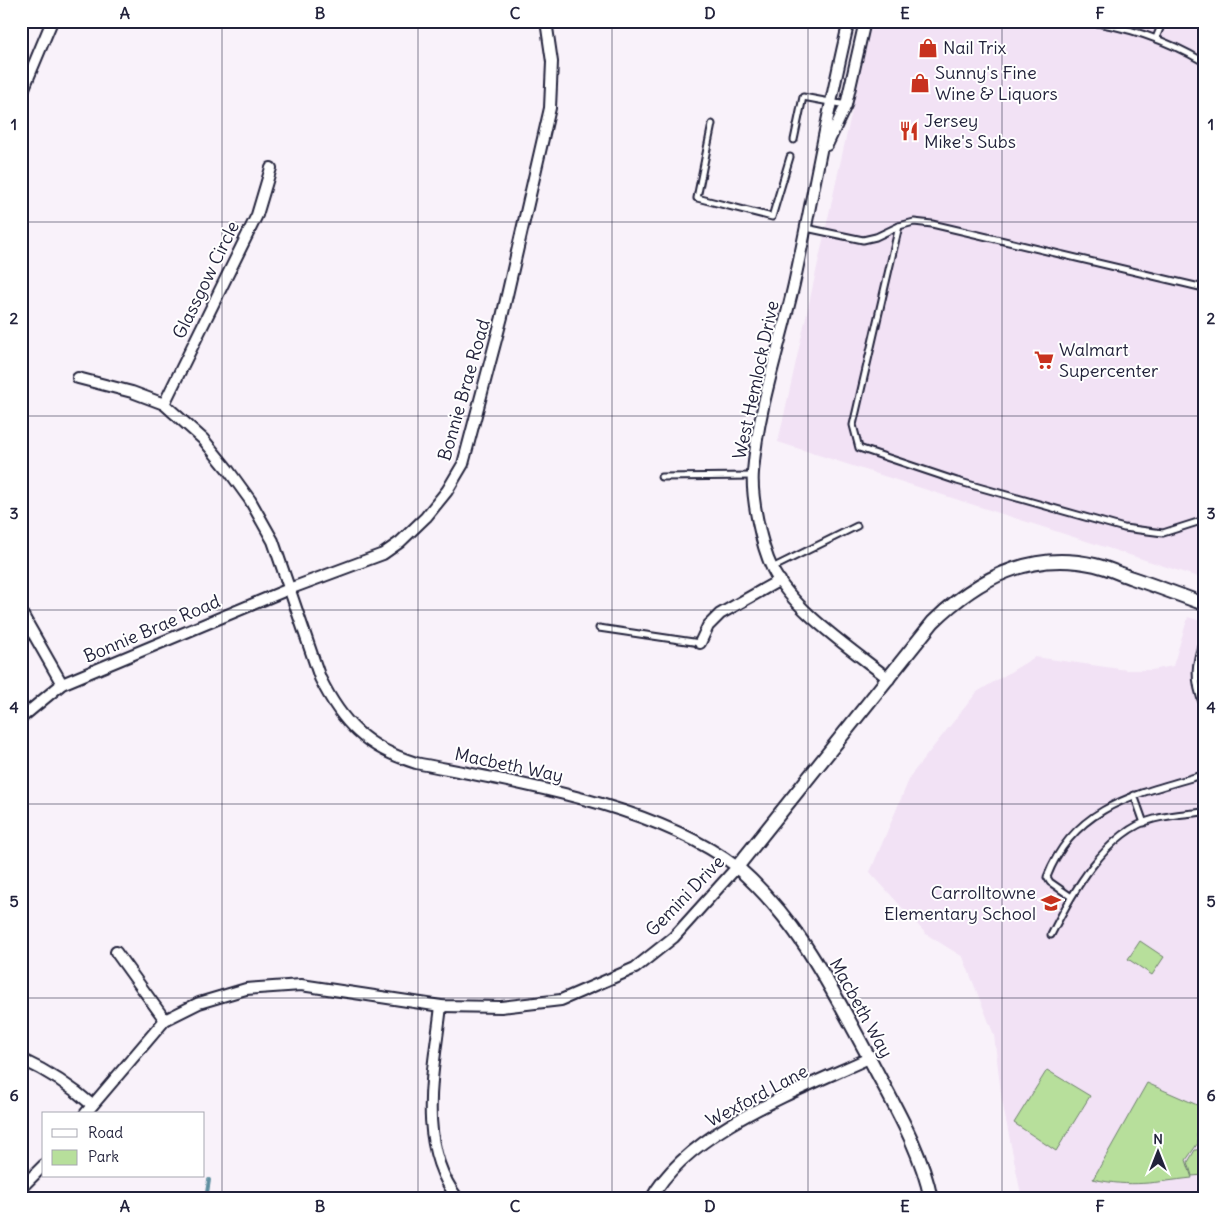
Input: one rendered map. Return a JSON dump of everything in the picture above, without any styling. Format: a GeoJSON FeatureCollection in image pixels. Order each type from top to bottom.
{"type":"FeatureCollection","features":[{"type":"Feature","properties":{"kind":"street"},"geometry":{"type":"LineString","coordinates":[[21,95],[52,21]]}},
{"type":"Feature","properties":{"kind":"street","name":"Bonnie Brae Road"},"geometry":{"type":"LineString","coordinates":[[21,718],[62,684],[289,589],[337,573],[392,548],[426,517],[447,491],[463,464],[502,317],[550,108],[552,62],[546,21]]}},
{"type":"Feature","properties":{"kind":"street","name":"West Hemlock Drive"},"geometry":{"type":"LineString","coordinates":[[849,21],[830,103],[822,157],[765,404],[753,476],[761,528],[772,568],[802,607],[889,680]]}},
{"type":"Feature","properties":{"kind":"street","name":"West Hemlock Drive"},"geometry":{"type":"LineString","coordinates":[[822,157],[846,105],[865,21]]}},
{"type":"Feature","properties":{"kind":"street","name":"Glassgow Circle"},"geometry":{"type":"LineString","coordinates":[[164,404],[257,215],[271,168]]}},
{"type":"Feature","properties":{"kind":"street","name":"Macbeth Way"},"geometry":{"type":"LineString","coordinates":[[78,378],[132,392],[164,404],[203,439],[250,500],[273,541],[320,678],[330,699],[349,725],[367,741],[395,757],[416,764],[552,792],[671,828],[716,851],[737,867],[781,909],[805,942],[908,1130],[923,1167],[931,1199]]}},
{"type":"Feature","properties":{"kind":"street","name":"Gemini Drive"},"geometry":{"type":"LineString","coordinates":[[89,1110],[165,1020],[199,1003],[246,988],[301,985],[441,1006],[501,1007],[553,1001],[601,985],[635,968],[674,937],[737,867],[889,680],[933,622],[954,601],[986,579],[1010,570],[1035,564],[1063,562],[1095,565],[1204,604]]}},
{"type":"Feature","properties":{"kind":"street"},"geometry":{"type":"LineString","coordinates":[[700,643],[708,626],[720,614],[780,580]]}},
{"type":"Feature","properties":{"kind":"street"},"geometry":{"type":"LineString","coordinates":[[21,612],[62,684]]}},
{"type":"Feature","properties":{"kind":"street"},"geometry":{"type":"LineString","coordinates":[[116,952],[165,1020]]}},
{"type":"Feature","properties":{"kind":"street"},"geometry":{"type":"LineString","coordinates":[[441,1006],[430,1096],[432,1132],[438,1166],[458,1199]]}},
{"type":"Feature","properties":{"kind":"street","name":"Wexford Lane"},"geometry":{"type":"LineString","coordinates":[[651,1199],[668,1174],[711,1137],[750,1114],[869,1058]]}},
{"type":"Feature","properties":{"kind":"street"},"geometry":{"type":"LineString","coordinates":[[21,1059],[39,1067],[78,1092],[89,1110]]}},
{"type":"Feature","properties":{"kind":"street"},"geometry":{"type":"LineString","coordinates":[[21,1188],[42,1167]]}},
{"type":"Feature","properties":{"kind":"lane"},"geometry":{"type":"LineString","coordinates":[[1082,21],[1156,38],[1180,48],[1204,62]]}},
{"type":"Feature","properties":{"kind":"lane"},"geometry":{"type":"LineString","coordinates":[[1156,38],[1163,21]]}},
{"type":"Feature","properties":{"kind":"lane"},"geometry":{"type":"LineString","coordinates":[[794,140],[803,97],[846,105]]}},
{"type":"Feature","properties":{"kind":"lane"},"geometry":{"type":"LineString","coordinates":[[712,124],[697,198],[772,217],[790,157]]}},
{"type":"Feature","properties":{"kind":"lane"},"geometry":{"type":"LineString","coordinates":[[806,228],[863,240],[876,238],[899,226],[914,222],[932,224],[1204,288]]}},
{"type":"Feature","properties":{"kind":"lane"},"geometry":{"type":"LineString","coordinates":[[899,226],[853,424],[859,448],[957,481],[1124,528],[1163,533],[1204,520]]}},
{"type":"Feature","properties":{"kind":"lane"},"geometry":{"type":"LineString","coordinates":[[661,477],[753,476]]}},
{"type":"Feature","properties":{"kind":"lane"},"geometry":{"type":"LineString","coordinates":[[772,568],[857,526]]}},
{"type":"Feature","properties":{"kind":"lane"},"geometry":{"type":"LineString","coordinates":[[599,628],[700,643]]}},
{"type":"Feature","properties":{"kind":"lane"},"geometry":{"type":"LineString","coordinates":[[1204,636],[1195,673],[1196,690],[1204,707]]}},
{"type":"Feature","properties":{"kind":"lane"},"geometry":{"type":"LineString","coordinates":[[1070,896],[1050,882],[1047,877],[1054,861],[1079,828],[1122,799],[1202,775]]}},
{"type":"Feature","properties":{"kind":"lane"},"geometry":{"type":"LineString","coordinates":[[1134,795],[1144,823]]}},
{"type":"Feature","properties":{"kind":"lane"},"geometry":{"type":"LineString","coordinates":[[1051,935],[1070,896],[1093,864],[1118,840],[1152,819],[1204,812]]}},
{"type":"Feature","properties":{"kind":"shaded area"},"geometry":{"type":"Polygon","coordinates":[[[872,21],[1204,21],[1204,579],[778,442],[872,21]]]}},
{"type":"Feature","properties":{"kind":"shaded area","name":"Carrolltowne Elementary School"},"geometry":{"type":"Polygon","coordinates":[[[1188,617],[1204,622],[1204,1199],[1022,1199],[1002,1101],[994,1035],[963,957],[926,934],[870,872],[911,775],[977,692],[1035,657],[1127,670],[1152,670],[1173,666],[1188,617]]]}},
{"type":"Feature","properties":{"kind":"green space"},"geometry":{"type":"Polygon","coordinates":[[[1140,941],[1164,957],[1152,975],[1128,959],[1140,941]]]}},
{"type":"Feature","properties":{"kind":"green space"},"geometry":{"type":"Polygon","coordinates":[[[1047,1070],[1090,1096],[1056,1151],[1014,1123],[1047,1070]]]}},
{"type":"Feature","properties":{"kind":"green space"},"geometry":{"type":"Polygon","coordinates":[[[1147,1083],[1204,1108],[1204,1121],[1197,1132],[1204,1123],[1204,1138],[1197,1134],[1198,1143],[1186,1160],[1192,1178],[1131,1184],[1093,1179],[1147,1083]]]}},
{"type":"Feature","properties":{"kind":"green space"},"geometry":{"type":"Polygon","coordinates":[[[1204,1149],[1204,1175],[1192,1176],[1188,1162],[1195,1150],[1204,1149]]]}},
{"type":"Feature","properties":{"kind":"green space"},"geometry":{"type":"Polygon","coordinates":[[[1183,1196],[1184,1199],[1137,1199],[1141,1197],[1183,1196]]]}},
{"type":"Feature","properties":{"kind":"waterway"},"geometry":{"type":"LineString","coordinates":[[206,1199],[209,1180]]}},
{"type":"Feature","properties":{"kind":"place","name":"Nail Trix"},"geometry":{"type":"Point","coordinates":[928,48]}},
{"type":"Feature","properties":{"kind":"place","name":"Sunny's Fine Wine & Liquors"},"geometry":{"type":"Point","coordinates":[920,83]}},
{"type":"Feature","properties":{"kind":"place","name":"Jersey Mike's Subs"},"geometry":{"type":"Point","coordinates":[909,131]}},
{"type":"Feature","properties":{"kind":"place","name":"Walmart Supercenter"},"geometry":{"type":"Point","coordinates":[1044,360]}},
{"type":"Feature","properties":{"kind":"place","name":"Carrolltowne Elementary School"},"geometry":{"type":"Point","coordinates":[1051,903]}}]}
